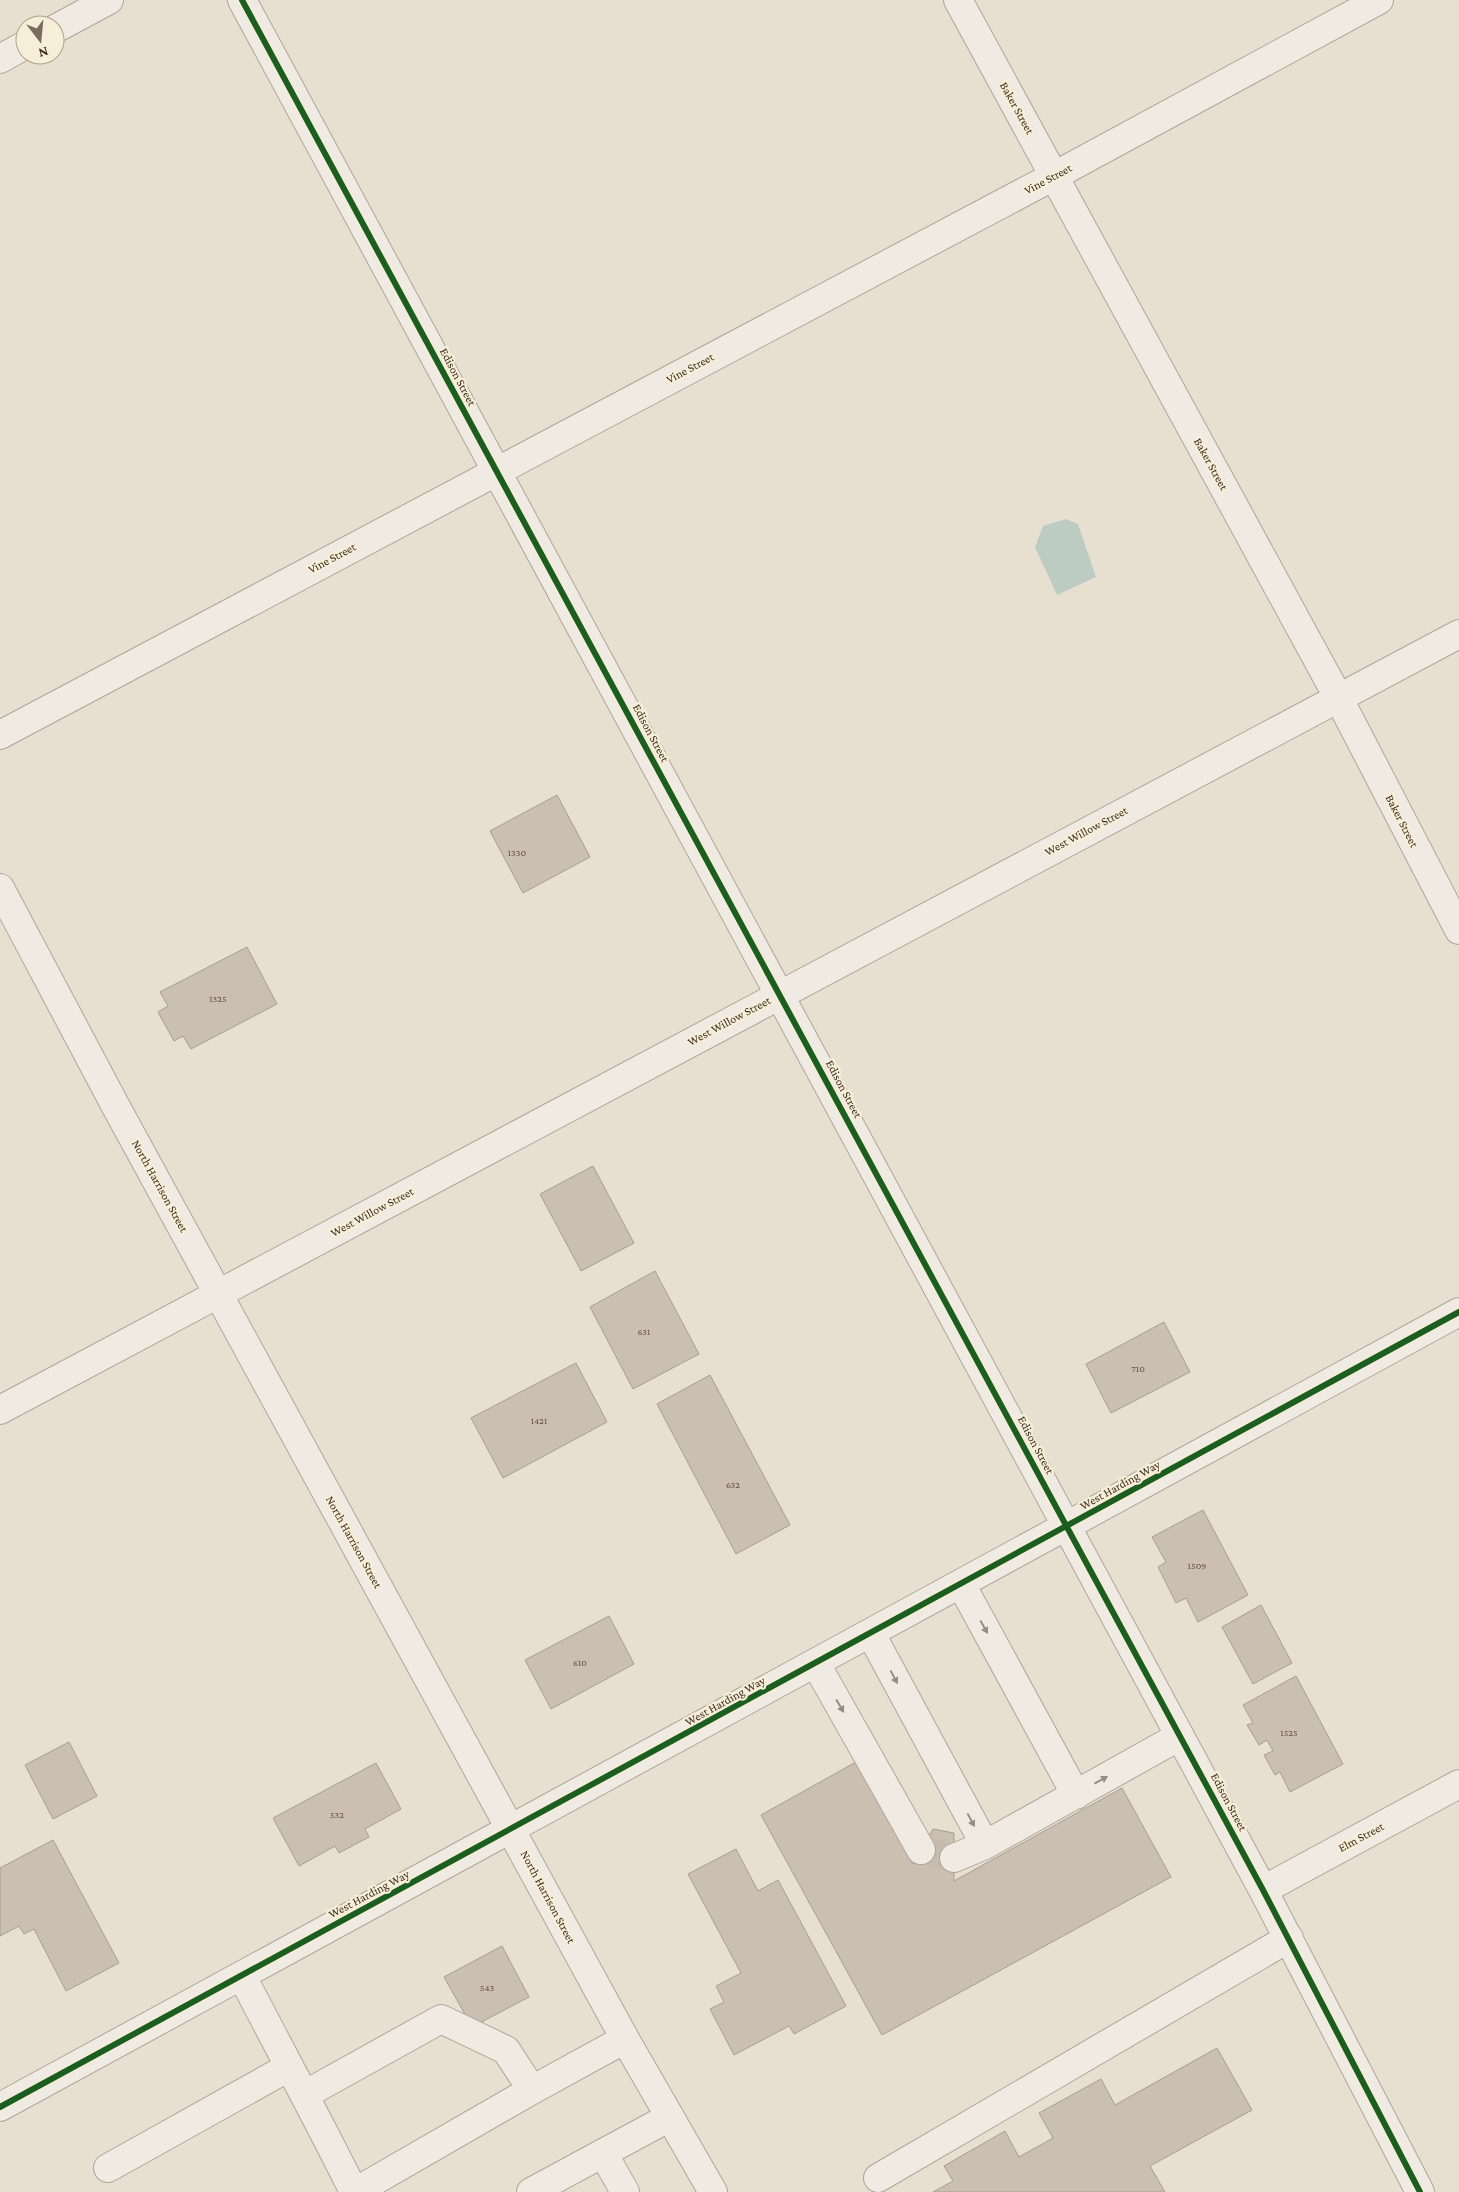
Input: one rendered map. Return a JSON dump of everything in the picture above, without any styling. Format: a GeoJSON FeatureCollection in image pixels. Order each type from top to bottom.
{"type":"FeatureCollection","features":[{"type":"Feature","properties":{"kind":"street"},"geometry":{"type":"LineString","coordinates":[[65,24],[109,0]]}},
{"type":"Feature","properties":{"kind":"street","name":"Edison Street"},"geometry":{"type":"LineString","coordinates":[[242,0],[1263,1890],[1420,2192]]}},
{"type":"Feature","properties":{"kind":"street","name":"Baker Street"},"geometry":{"type":"LineString","coordinates":[[958,0],[1338,698],[1459,930]]}},
{"type":"Feature","properties":{"kind":"street","name":"Vine Street"},"geometry":{"type":"LineString","coordinates":[[0,735],[496,470],[1054,176],[1379,0]]}},
{"type":"Feature","properties":{"kind":"street"},"geometry":{"type":"LineString","coordinates":[[0,58],[15,50]]}},
{"type":"Feature","properties":{"kind":"street","name":"West Willow Street"},"geometry":{"type":"LineString","coordinates":[[0,1410],[1459,634]]}},
{"type":"Feature","properties":{"kind":"street","name":"North Harrison Street"},"geometry":{"type":"LineString","coordinates":[[0,888],[218,1293],[625,2039],[713,2192]]}},
{"type":"Feature","properties":{"kind":"street","name":"West Harding Way"},"geometry":{"type":"LineString","coordinates":[[0,2107],[512,1830],[1459,1312]]}},
{"type":"Feature","properties":{"kind":"street"},"geometry":{"type":"LineString","coordinates":[[961,1584],[1076,1794]]}},
{"type":"Feature","properties":{"kind":"street"},"geometry":{"type":"LineString","coordinates":[[871,1634],[985,1845]]}},
{"type":"Feature","properties":{"kind":"street"},"geometry":{"type":"LineString","coordinates":[[816,1664],[921,1850]]}},
{"type":"Feature","properties":{"kind":"street"},"geometry":{"type":"LineString","coordinates":[[954,1858],[985,1845],[1180,1736]]}},
{"type":"Feature","properties":{"kind":"street","name":"Elm Street"},"geometry":{"type":"LineString","coordinates":[[1263,1890],[1459,1784]]}},
{"type":"Feature","properties":{"kind":"street"},"geometry":{"type":"LineString","coordinates":[[878,2178],[1288,1938]]}},
{"type":"Feature","properties":{"kind":"street"},"geometry":{"type":"LineString","coordinates":[[242,1976],[289,2067],[306,2094],[355,2192],[625,2039]]}},
{"type":"Feature","properties":{"kind":"street"},"geometry":{"type":"LineString","coordinates":[[306,2094],[441,2019],[506,2050],[532,2090]]}},
{"type":"Feature","properties":{"kind":"street"},"geometry":{"type":"LineString","coordinates":[[108,2168],[289,2067]]}},
{"type":"Feature","properties":{"kind":"street"},"geometry":{"type":"LineString","coordinates":[[531,2192],[670,2117]]}},
{"type":"Feature","properties":{"kind":"street"},"geometry":{"type":"LineString","coordinates":[[603,2153],[625,2192]]}},
{"type":"Feature","properties":{"kind":"shaded area"},"geometry":{"type":"Polygon","coordinates":[[[1066,519],[1078,524],[1096,577],[1057,595],[1035,547],[1043,526],[1066,519]]]}},
{"type":"Feature","properties":{"kind":"building"},"geometry":{"type":"Polygon","coordinates":[[[557,795],[590,857],[523,893],[490,831],[557,795]]]}},
{"type":"Feature","properties":{"kind":"building"},"geometry":{"type":"Polygon","coordinates":[[[247,947],[277,1004],[191,1049],[183,1036],[174,1041],[158,1012],[168,1006],[160,992],[247,947]]]}},
{"type":"Feature","properties":{"kind":"building"},"geometry":{"type":"Polygon","coordinates":[[[593,1166],[634,1243],[581,1271],[540,1194],[593,1166]]]}},
{"type":"Feature","properties":{"kind":"building"},"geometry":{"type":"Polygon","coordinates":[[[655,1271],[699,1354],[633,1389],[590,1307],[655,1271]]]}},
{"type":"Feature","properties":{"kind":"building"},"geometry":{"type":"Polygon","coordinates":[[[1164,1322],[1190,1372],[1111,1413],[1086,1364],[1164,1322]]]}},
{"type":"Feature","properties":{"kind":"building"},"geometry":{"type":"Polygon","coordinates":[[[576,1363],[607,1422],[503,1478],[471,1418],[576,1363]]]}},
{"type":"Feature","properties":{"kind":"building"},"geometry":{"type":"Polygon","coordinates":[[[710,1375],[790,1525],[736,1554],[657,1404],[710,1375]]]}},
{"type":"Feature","properties":{"kind":"building"},"geometry":{"type":"Polygon","coordinates":[[[1203,1510],[1248,1595],[1198,1622],[1186,1598],[1176,1603],[1158,1567],[1166,1562],[1152,1537],[1203,1510]]]}},
{"type":"Feature","properties":{"kind":"building"},"geometry":{"type":"Polygon","coordinates":[[[1261,1605],[1292,1663],[1253,1684],[1222,1627],[1261,1605]]]}},
{"type":"Feature","properties":{"kind":"building"},"geometry":{"type":"Polygon","coordinates":[[[609,1616],[634,1664],[551,1709],[525,1660],[609,1616]]]}},
{"type":"Feature","properties":{"kind":"building"},"geometry":{"type":"Polygon","coordinates":[[[1296,1676],[1343,1764],[1290,1792],[1280,1772],[1275,1775],[1264,1755],[1273,1751],[1267,1740],[1259,1745],[1247,1725],[1253,1723],[1243,1705],[1296,1676]]]}},
{"type":"Feature","properties":{"kind":"building"},"geometry":{"type":"Polygon","coordinates":[[[69,1742],[97,1796],[53,1819],[25,1765],[69,1742]]]}},
{"type":"Feature","properties":{"kind":"building"},"geometry":{"type":"Polygon","coordinates":[[[856,1762],[913,1864],[933,1829],[954,1833],[954,1881],[1122,1788],[1171,1877],[882,2035],[761,1815],[856,1762]]]}},
{"type":"Feature","properties":{"kind":"building"},"geometry":{"type":"Polygon","coordinates":[[[376,1763],[401,1809],[365,1829],[369,1837],[339,1853],[335,1846],[299,1866],[273,1818],[376,1763]]]}},
{"type":"Feature","properties":{"kind":"building"},"geometry":{"type":"Polygon","coordinates":[[[53,1840],[119,1963],[66,1991],[34,1929],[24,1934],[19,1926],[0,1936],[0,1868],[53,1840]]]}},
{"type":"Feature","properties":{"kind":"building"},"geometry":{"type":"Polygon","coordinates":[[[736,1849],[758,1891],[778,1880],[846,2006],[794,2034],[789,2026],[734,2055],[710,2009],[724,2002],[716,1986],[741,1973],[688,1874],[736,1849]]]}},
{"type":"Feature","properties":{"kind":"building"},"geometry":{"type":"Polygon","coordinates":[[[502,1946],[529,1997],[472,2027],[444,1977],[502,1946]]]}},
{"type":"Feature","properties":{"kind":"building"},"geometry":{"type":"Polygon","coordinates":[[[1217,2048],[1252,2110],[1150,2166],[1165,2192],[933,2192],[953,2181],[944,2166],[1005,2131],[1019,2157],[1053,2138],[1039,2113],[1101,2079],[1115,2105],[1217,2048]]]}},
{"type":"Feature","properties":{"kind":"tunnel"},"geometry":{"type":"LineString","coordinates":[[921,1850],[954,1858]]}},
{"type":"Feature","properties":{"kind":"cycle path"},"geometry":{"type":"LineString","coordinates":[[242,0],[1263,1890],[1420,2192]]}},
{"type":"Feature","properties":{"kind":"cycle path"},"geometry":{"type":"LineString","coordinates":[[0,2107],[1459,1312]]}}]}
